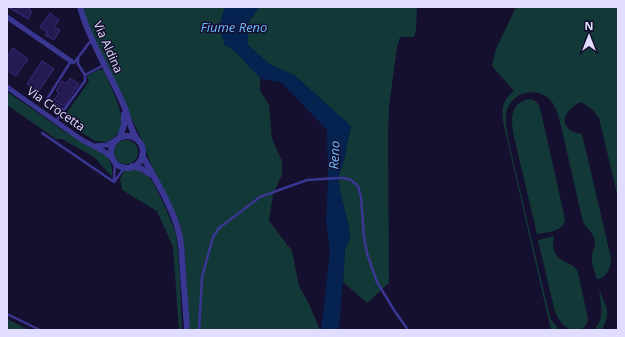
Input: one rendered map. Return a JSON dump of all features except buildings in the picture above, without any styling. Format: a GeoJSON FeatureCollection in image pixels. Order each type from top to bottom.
{"type":"FeatureCollection","features":[{"type":"Feature","properties":{"kind":"street","name":"Via Aldina"},"geometry":{"type":"LineString","coordinates":[[80,7],[92,38],[124,107],[133,134],[138,140]]}},
{"type":"Feature","properties":{"kind":"street"},"geometry":{"type":"LineString","coordinates":[[7,17],[72,61]]}},
{"type":"Feature","properties":{"kind":"street","name":"Via Crocetta"},"geometry":{"type":"LineString","coordinates":[[7,87],[82,140],[105,152],[114,161]]}},
{"type":"Feature","properties":{"kind":"street","name":"Via Aldina"},"geometry":{"type":"LineString","coordinates":[[118,95],[125,120],[118,138]]}},
{"type":"Feature","properties":{"kind":"street"},"geometry":{"type":"LineString","coordinates":[[94,146],[106,145],[124,136],[129,136],[138,140],[142,147],[142,155],[138,162],[130,167]]}},
{"type":"Feature","properties":{"kind":"street"},"geometry":{"type":"LineString","coordinates":[[118,138],[112,146],[111,154],[114,161],[119,166],[142,169],[154,176]]}},
{"type":"Feature","properties":{"kind":"street"},"geometry":{"type":"LineString","coordinates":[[142,155],[165,197],[178,230],[181,243],[187,330]]}},
{"type":"Feature","properties":{"kind":"lane"},"geometry":{"type":"LineString","coordinates":[[64,110],[47,99],[72,61],[74,63],[92,38]]}},
{"type":"Feature","properties":{"kind":"lane"},"geometry":{"type":"LineString","coordinates":[[56,121],[85,82],[84,75],[78,64],[78,58]]}},
{"type":"Feature","properties":{"kind":"lane"},"geometry":{"type":"LineString","coordinates":[[84,75],[104,65]]}},
{"type":"Feature","properties":{"kind":"lane"},"geometry":{"type":"LineString","coordinates":[[42,132],[114,182]]}},
{"type":"Feature","properties":{"kind":"lane"},"geometry":{"type":"LineString","coordinates":[[114,161],[114,182]]}},
{"type":"Feature","properties":{"kind":"lane"},"geometry":{"type":"LineString","coordinates":[[114,182],[122,171],[130,167]]}},
{"type":"Feature","properties":{"kind":"lane"},"geometry":{"type":"LineString","coordinates":[[199,330],[202,277],[213,237],[219,228],[260,197],[307,180],[328,178],[344,178],[351,180],[358,186],[361,197],[364,237],[367,254],[377,282],[408,330]]}},
{"type":"Feature","properties":{"kind":"lane"},"geometry":{"type":"LineString","coordinates":[[7,314],[40,330]]}},
{"type":"Feature","properties":{"kind":"green space"},"geometry":{"type":"Polygon","coordinates":[[[79,7],[225,7],[219,28],[225,45],[235,51],[260,78],[260,90],[269,105],[272,139],[282,161],[282,175],[273,194],[269,221],[292,251],[299,286],[309,304],[320,330],[189,330],[185,254],[181,227],[150,162],[144,144],[79,7]]]}},
{"type":"Feature","properties":{"kind":"green space"},"geometry":{"type":"Polygon","coordinates":[[[259,7],[417,7],[414,37],[400,37],[397,47],[389,106],[389,283],[367,303],[343,282],[345,249],[350,238],[338,178],[344,160],[351,126],[294,75],[269,64],[248,45],[248,23],[259,7]]]}},
{"type":"Feature","properties":{"kind":"green space"},"geometry":{"type":"Polygon","coordinates":[[[516,7],[618,7],[618,198],[599,118],[593,110],[581,102],[568,112],[565,119],[565,123],[570,130],[582,134],[611,258],[608,272],[603,277],[597,279],[593,268],[592,254],[595,241],[592,233],[583,222],[558,114],[554,105],[547,97],[541,94],[527,92],[521,94],[510,103],[506,113],[508,138],[547,305],[551,319],[559,330],[551,330],[502,116],[504,103],[514,91],[492,66],[496,49],[516,7]]]}},
{"type":"Feature","properties":{"kind":"green space"},"geometry":{"type":"Polygon","coordinates":[[[100,69],[104,71],[113,91],[122,121],[119,132],[114,138],[107,142],[95,141],[62,120],[89,81],[87,76],[100,69]]]}},
{"type":"Feature","properties":{"kind":"green space"},"geometry":{"type":"Polygon","coordinates":[[[9,93],[61,129],[106,155],[111,165],[112,177],[94,157],[62,139],[56,139],[7,105],[7,96],[9,93]]]}},
{"type":"Feature","properties":{"kind":"green space"},"geometry":{"type":"Polygon","coordinates":[[[528,99],[536,101],[540,108],[565,219],[562,227],[554,231],[537,234],[512,125],[514,109],[522,101],[528,99]]]}},
{"type":"Feature","properties":{"kind":"green space"},"geometry":{"type":"Polygon","coordinates":[[[126,140],[135,143],[138,152],[135,161],[126,164],[117,161],[114,152],[117,143],[126,140]]]}},
{"type":"Feature","properties":{"kind":"green space"},"geometry":{"type":"Polygon","coordinates":[[[132,169],[149,176],[167,211],[176,234],[179,262],[182,330],[179,330],[173,247],[157,211],[122,190],[120,179],[124,171],[132,169]]]}},
{"type":"Feature","properties":{"kind":"green space"},"geometry":{"type":"Polygon","coordinates":[[[554,236],[553,245],[557,256],[576,268],[578,272],[588,319],[583,328],[577,330],[569,329],[561,323],[555,312],[538,240],[554,236]]]}},
{"type":"Feature","properties":{"kind":"green space"},"geometry":{"type":"Polygon","coordinates":[[[599,291],[607,309],[607,318],[602,330],[594,330],[601,317],[599,291]]]}},
{"type":"Feature","properties":{"kind":"green space"},"geometry":{"type":"Polygon","coordinates":[[[7,319],[29,330],[7,330],[7,319]]]}},
{"type":"Feature","properties":{"kind":"water","name":"Fiume Reno"},"geometry":{"type":"Polygon","coordinates":[[[225,7],[259,7],[248,23],[248,45],[269,64],[294,75],[351,126],[344,160],[338,178],[350,238],[345,249],[339,330],[321,330],[330,252],[326,221],[328,178],[327,130],[282,83],[260,78],[235,51],[225,45],[219,28],[225,7]]]}},
{"type":"Feature","properties":{"kind":"water label","name":"Reno"},"geometry":{"type":"Point","coordinates":[334,155]}}]}
